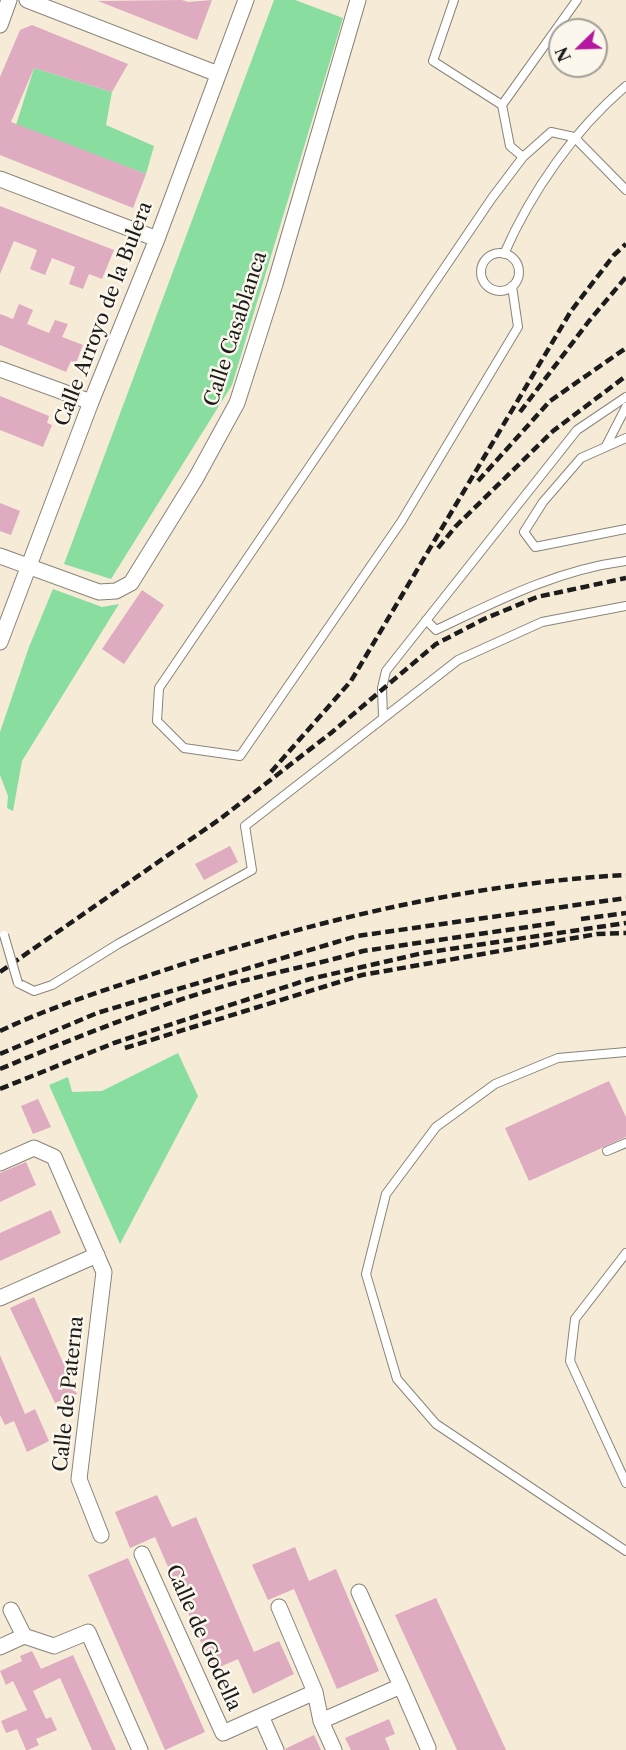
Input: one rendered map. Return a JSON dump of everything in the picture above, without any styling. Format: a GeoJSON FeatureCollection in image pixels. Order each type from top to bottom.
{"type":"FeatureCollection","features":[{"type":"Feature","properties":{"kind":"street"},"geometry":{"type":"LineString","coordinates":[[0,25],[9,0]]}},
{"type":"Feature","properties":{"kind":"street"},"geometry":{"type":"LineString","coordinates":[[27,0],[218,74]]}},
{"type":"Feature","properties":{"kind":"street","name":"Calle Arroyo de la Bulera"},"geometry":{"type":"LineString","coordinates":[[0,642],[91,402],[157,239],[246,0]]}},
{"type":"Feature","properties":{"kind":"street","name":"Calle Casablanca"},"geometry":{"type":"LineString","coordinates":[[0,556],[99,592],[116,591],[131,583],[196,478],[237,403],[275,284],[358,0]]}},
{"type":"Feature","properties":{"kind":"street"},"geometry":{"type":"LineString","coordinates":[[0,179],[157,239]]}},
{"type":"Feature","properties":{"kind":"street"},"geometry":{"type":"LineString","coordinates":[[0,369],[91,402]]}},
{"type":"Feature","properties":{"kind":"street","name":"Calle de Paterna"},"geometry":{"type":"LineString","coordinates":[[0,1163],[34,1148],[54,1157],[105,1272],[79,1479],[101,1535]]}},
{"type":"Feature","properties":{"kind":"street"},"geometry":{"type":"LineString","coordinates":[[0,1298],[97,1255]]}},
{"type":"Feature","properties":{"kind":"street","name":"Calle de Godella"},"geometry":{"type":"LineString","coordinates":[[142,1554],[223,1733],[315,1692]]}},
{"type":"Feature","properties":{"kind":"street"},"geometry":{"type":"LineString","coordinates":[[359,1592],[428,1748]]}},
{"type":"Feature","properties":{"kind":"street"},"geometry":{"type":"LineString","coordinates":[[279,1607],[315,1692],[321,1722],[334,1750]]}},
{"type":"Feature","properties":{"kind":"street"},"geometry":{"type":"LineString","coordinates":[[11,1610],[24,1636]]}},
{"type":"Feature","properties":{"kind":"street"},"geometry":{"type":"LineString","coordinates":[[0,1647],[24,1636],[54,1646],[88,1632],[140,1750]]}},
{"type":"Feature","properties":{"kind":"street"},"geometry":{"type":"LineString","coordinates":[[321,1722],[401,1686]]}},
{"type":"Feature","properties":{"kind":"street","name":"Calle de Godella"},"geometry":{"type":"LineString","coordinates":[[261,1716],[276,1750]]}},
{"type":"Feature","properties":{"kind":"lane"},"geometry":{"type":"LineString","coordinates":[[454,0],[433,61],[502,105],[510,146],[523,157]]}},
{"type":"Feature","properties":{"kind":"lane"},"geometry":{"type":"LineString","coordinates":[[502,105],[577,0]]}},
{"type":"Feature","properties":{"kind":"lane"},"geometry":{"type":"LineString","coordinates":[[504,254],[514,232],[574,137],[626,86]]}},
{"type":"Feature","properties":{"kind":"lane"},"geometry":{"type":"LineString","coordinates":[[512,286],[518,327],[401,522],[281,699],[240,756],[184,748],[157,721],[159,688],[492,198],[523,157],[551,132],[574,137],[626,190]]}},
{"type":"Feature","properties":{"kind":"lane"},"geometry":{"type":"LineString","coordinates":[[496,252],[512,255],[520,268],[516,283],[512,286],[504,291],[489,288],[481,275],[484,260],[496,252]]}},
{"type":"Feature","properties":{"kind":"lane"},"geometry":{"type":"LineString","coordinates":[[382,717],[382,687],[386,671],[577,430],[626,396]]}},
{"type":"Feature","properties":{"kind":"lane"},"geometry":{"type":"LineString","coordinates":[[606,446],[626,407]]}},
{"type":"Feature","properties":{"kind":"lane"},"geometry":{"type":"LineString","coordinates":[[626,438],[581,458],[543,502],[524,532],[535,547],[626,529]]}},
{"type":"Feature","properties":{"kind":"lane"},"geometry":{"type":"LineString","coordinates":[[426,620],[436,630],[537,582],[626,561]]}},
{"type":"Feature","properties":{"kind":"lane"},"geometry":{"type":"LineString","coordinates":[[4,935],[18,983],[34,991],[52,985],[118,944],[252,870],[245,826],[458,660],[542,622],[626,606]]}},
{"type":"Feature","properties":{"kind":"lane"},"geometry":{"type":"LineString","coordinates":[[626,1052],[558,1058],[495,1084],[436,1127],[386,1194],[366,1274],[397,1379],[436,1424],[626,1551]]}},
{"type":"Feature","properties":{"kind":"lane"},"geometry":{"type":"LineString","coordinates":[[607,1151],[626,1143]]}},
{"type":"Feature","properties":{"kind":"lane"},"geometry":{"type":"LineString","coordinates":[[626,1253],[575,1319],[570,1361],[626,1483]]}},
{"type":"Feature","properties":{"kind":"green space"},"geometry":{"type":"Polygon","coordinates":[[[274,0],[295,0],[343,18],[232,385],[111,579],[64,564],[274,0]]]}},
{"type":"Feature","properties":{"kind":"green space"},"geometry":{"type":"Polygon","coordinates":[[[34,68],[112,92],[106,125],[154,146],[146,174],[16,125],[34,68]]]}},
{"type":"Feature","properties":{"kind":"green space"},"geometry":{"type":"Polygon","coordinates":[[[53,589],[102,607],[119,604],[22,761],[13,811],[7,808],[8,796],[0,775],[0,732],[29,647],[53,589]]]}},
{"type":"Feature","properties":{"kind":"green space"},"geometry":{"type":"Polygon","coordinates":[[[178,1053],[198,1096],[120,1244],[49,1085],[68,1077],[72,1092],[102,1091],[178,1053]]]}},
{"type":"Feature","properties":{"kind":"building"},"geometry":{"type":"Polygon","coordinates":[[[182,0],[188,2],[212,0],[197,40],[98,1],[182,0]]]}},
{"type":"Feature","properties":{"kind":"building"},"geometry":{"type":"Polygon","coordinates":[[[32,25],[128,64],[112,92],[34,68],[11,122],[146,174],[133,208],[0,155],[0,77],[20,30],[32,25]]]}},
{"type":"Feature","properties":{"kind":"building"},"geometry":{"type":"Polygon","coordinates":[[[0,206],[114,250],[102,279],[89,274],[83,289],[69,284],[75,267],[52,258],[45,275],[30,269],[37,250],[14,241],[0,274],[0,206]]]}},
{"type":"Feature","properties":{"kind":"building"},"geometry":{"type":"Polygon","coordinates":[[[19,304],[33,310],[27,324],[49,333],[55,320],[68,324],[62,337],[83,345],[76,363],[71,361],[66,372],[0,345],[0,314],[13,319],[19,304]]]}},
{"type":"Feature","properties":{"kind":"building"},"geometry":{"type":"Polygon","coordinates":[[[0,396],[49,416],[47,423],[52,425],[43,447],[0,430],[0,396]]]}},
{"type":"Feature","properties":{"kind":"building"},"geometry":{"type":"Polygon","coordinates":[[[0,503],[20,511],[11,535],[0,531],[0,503]]]}},
{"type":"Feature","properties":{"kind":"building"},"geometry":{"type":"Polygon","coordinates":[[[142,590],[164,605],[124,664],[102,649],[142,590]]]}},
{"type":"Feature","properties":{"kind":"building"},"geometry":{"type":"Polygon","coordinates":[[[230,846],[238,862],[204,880],[195,864],[230,846]]]}},
{"type":"Feature","properties":{"kind":"building"},"geometry":{"type":"Polygon","coordinates":[[[609,1081],[626,1117],[626,1137],[529,1181],[505,1128],[609,1081]]]}},
{"type":"Feature","properties":{"kind":"building"},"geometry":{"type":"Polygon","coordinates":[[[38,1099],[51,1127],[33,1134],[21,1106],[38,1099]]]}},
{"type":"Feature","properties":{"kind":"building"},"geometry":{"type":"Polygon","coordinates":[[[26,1162],[36,1185],[0,1202],[0,1173],[26,1162]]]}},
{"type":"Feature","properties":{"kind":"building"},"geometry":{"type":"Polygon","coordinates":[[[51,1210],[61,1233],[0,1261],[0,1233],[51,1210]]]}},
{"type":"Feature","properties":{"kind":"building"},"geometry":{"type":"Polygon","coordinates":[[[34,1297],[77,1394],[55,1403],[10,1308],[34,1297]]]}},
{"type":"Feature","properties":{"kind":"building"},"geometry":{"type":"Polygon","coordinates":[[[0,1355],[25,1414],[35,1409],[49,1441],[27,1452],[14,1421],[5,1425],[0,1415],[0,1355]]]}},
{"type":"Feature","properties":{"kind":"building"},"geometry":{"type":"Polygon","coordinates":[[[157,1495],[172,1527],[196,1517],[254,1652],[279,1641],[294,1674],[253,1694],[238,1659],[213,1670],[155,1537],[130,1548],[115,1512],[157,1495]]]}},
{"type":"Feature","properties":{"kind":"building"},"geometry":{"type":"Polygon","coordinates":[[[295,1547],[309,1581],[336,1569],[379,1671],[337,1689],[294,1589],[268,1600],[252,1565],[295,1547]]]}},
{"type":"Feature","properties":{"kind":"building"},"geometry":{"type":"Polygon","coordinates":[[[128,1558],[205,1732],[165,1750],[88,1575],[128,1558]]]}},
{"type":"Feature","properties":{"kind":"building"},"geometry":{"type":"Polygon","coordinates":[[[436,1598],[506,1750],[457,1750],[395,1615],[436,1598]]]}},
{"type":"Feature","properties":{"kind":"building"},"geometry":{"type":"Polygon","coordinates":[[[32,1651],[41,1669],[73,1655],[116,1750],[92,1750],[60,1678],[33,1691],[46,1719],[51,1717],[57,1730],[36,1739],[39,1745],[28,1750],[17,1729],[6,1733],[1,1721],[27,1710],[13,1681],[6,1685],[0,1671],[22,1661],[20,1656],[32,1651]]]}},
{"type":"Feature","properties":{"kind":"building"},"geometry":{"type":"Polygon","coordinates":[[[389,1719],[395,1734],[385,1738],[390,1750],[351,1750],[345,1738],[389,1719]]]}},
{"type":"Feature","properties":{"kind":"building"},"geometry":{"type":"Polygon","coordinates":[[[314,1735],[321,1750],[285,1749],[314,1735]]]}},
{"type":"Feature","properties":{"kind":"railway"},"geometry":{"type":"LineString","coordinates":[[271,772],[351,681],[571,311],[614,255],[626,244]]}},
{"type":"Feature","properties":{"kind":"railway"},"geometry":{"type":"LineString","coordinates":[[520,412],[589,321],[626,277]]}},
{"type":"Feature","properties":{"kind":"railway"},"geometry":{"type":"LineString","coordinates":[[478,481],[550,401],[626,348]]}},
{"type":"Feature","properties":{"kind":"railway"},"geometry":{"type":"LineString","coordinates":[[438,548],[456,526],[553,431],[626,376]]}},
{"type":"Feature","properties":{"kind":"railway"},"geometry":{"type":"LineString","coordinates":[[0,972],[220,819],[331,733],[436,644],[484,619],[537,597],[626,578]]}},
{"type":"Feature","properties":{"kind":"railway"},"geometry":{"type":"LineString","coordinates":[[0,1031],[53,1008],[126,983],[262,940],[322,924],[442,897],[503,887],[626,875]]}},
{"type":"Feature","properties":{"kind":"railway"},"geometry":{"type":"LineString","coordinates":[[0,1054],[97,1013],[357,936],[626,898]]}},
{"type":"Feature","properties":{"kind":"railway"},"geometry":{"type":"LineString","coordinates":[[581,919],[626,913]]}},
{"type":"Feature","properties":{"kind":"railway"},"geometry":{"type":"LineString","coordinates":[[0,1069],[123,1020],[239,982],[363,951],[555,923]]}},
{"type":"Feature","properties":{"kind":"railway"},"geometry":{"type":"LineString","coordinates":[[0,1089],[114,1043],[310,979],[423,953],[626,923]]}},
{"type":"Feature","properties":{"kind":"railway"},"geometry":{"type":"LineString","coordinates":[[125,1048],[362,975],[597,934],[626,933]]}}]}
